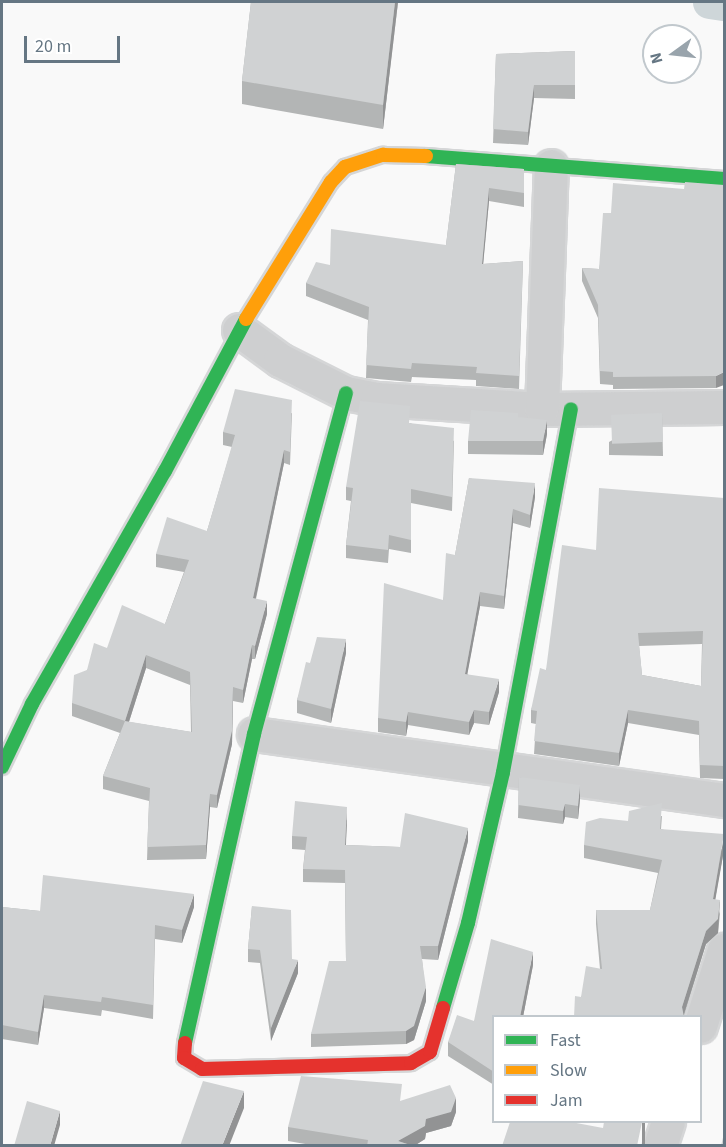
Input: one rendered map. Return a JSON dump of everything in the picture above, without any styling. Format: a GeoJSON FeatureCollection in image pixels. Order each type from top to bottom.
{"type":"FeatureCollection","features":[{"type":"Feature","properties":{"kind":"street"},"geometry":{"type":"LineString","coordinates":[[2,768],[32,704],[165,471],[239,330],[331,182],[345,166],[383,155],[407,155],[724,179]]}},
{"type":"Feature","properties":{"kind":"street"},"geometry":{"type":"LineString","coordinates":[[346,393],[254,734],[182,1046],[184,1058],[202,1069],[411,1063],[430,1052],[468,923],[503,772],[557,409],[551,166]]}},
{"type":"Feature","properties":{"kind":"street"},"geometry":{"type":"LineString","coordinates":[[239,330],[280,360],[346,393],[413,404],[557,409],[724,407]]}},
{"type":"Feature","properties":{"kind":"street"},"geometry":{"type":"LineString","coordinates":[[254,734],[503,772],[724,800]]}},
{"type":"Feature","properties":{"kind":"street"},"geometry":{"type":"LineString","coordinates":[[702,1020],[724,950]]}},
{"type":"Feature","properties":{"kind":"street"},"geometry":{"type":"LineString","coordinates":[[660,1146],[668,1123]]}},
{"type":"Feature","properties":{"kind":"building"},"geometry":{"type":"Polygon","coordinates":[[[251,2],[395,2],[383,105],[242,81],[251,2]]]}},
{"type":"Feature","properties":{"kind":"building"},"geometry":{"type":"Polygon","coordinates":[[[575,51],[575,85],[534,85],[528,132],[493,129],[496,54],[575,51]]]}},
{"type":"Feature","properties":{"kind":"building"},"geometry":{"type":"Polygon","coordinates":[[[456,164],[524,169],[524,193],[489,188],[482,264],[523,261],[519,376],[476,373],[477,367],[412,363],[411,369],[366,365],[369,307],[306,283],[316,262],[330,265],[331,229],[446,245],[456,164]]]}},
{"type":"Feature","properties":{"kind":"building"},"geometry":{"type":"Polygon","coordinates":[[[685,182],[724,185],[724,372],[716,376],[613,377],[613,372],[600,371],[598,305],[582,268],[599,269],[603,213],[611,213],[613,183],[684,189],[685,182]]]}},
{"type":"Feature","properties":{"kind":"building"},"geometry":{"type":"Polygon","coordinates":[[[235,389],[292,400],[290,452],[284,450],[253,598],[267,601],[255,646],[252,645],[243,690],[233,687],[232,731],[217,795],[210,794],[206,845],[147,847],[150,788],[103,776],[125,721],[72,703],[74,675],[87,670],[94,643],[107,648],[122,605],[165,624],[189,560],[156,554],[167,517],[207,531],[235,435],[223,432],[235,389]],[[146,655],[125,721],[192,732],[190,672],[146,655]]]}},
{"type":"Feature","properties":{"kind":"building"},"geometry":{"type":"Polygon","coordinates":[[[360,401],[410,406],[409,423],[454,428],[452,497],[411,489],[411,540],[389,535],[388,550],[346,545],[353,488],[346,487],[360,401]]]}},
{"type":"Feature","properties":{"kind":"building"},"geometry":{"type":"Polygon","coordinates":[[[471,410],[518,413],[518,417],[547,420],[543,441],[468,441],[471,410]]]}},
{"type":"Feature","properties":{"kind":"building"},"geometry":{"type":"Polygon","coordinates":[[[662,413],[663,442],[612,444],[611,415],[662,413]]]}},
{"type":"Feature","properties":{"kind":"building"},"geometry":{"type":"Polygon","coordinates":[[[469,478],[535,483],[530,515],[513,509],[504,596],[480,592],[465,674],[499,679],[489,712],[474,710],[469,722],[408,712],[406,722],[378,718],[384,583],[443,600],[446,553],[455,555],[469,478]]]}},
{"type":"Feature","properties":{"kind":"building"},"geometry":{"type":"Polygon","coordinates":[[[599,488],[724,498],[724,766],[700,765],[699,721],[628,710],[619,753],[534,741],[537,711],[531,710],[540,668],[546,670],[562,545],[596,550],[599,488]],[[703,631],[638,633],[642,675],[701,686],[703,631]]]}},
{"type":"Feature","properties":{"kind":"building"},"geometry":{"type":"Polygon","coordinates":[[[317,637],[346,639],[331,709],[297,700],[306,662],[310,663],[317,637]]]}},
{"type":"Feature","properties":{"kind":"building"},"geometry":{"type":"Polygon","coordinates":[[[519,777],[580,785],[578,806],[565,804],[563,811],[518,805],[519,777]]]}},
{"type":"Feature","properties":{"kind":"building"},"geometry":{"type":"Polygon","coordinates":[[[295,801],[347,807],[345,845],[400,847],[405,813],[468,828],[438,946],[420,946],[426,987],[414,1026],[406,1031],[311,1034],[329,961],[346,961],[345,870],[303,869],[307,837],[292,836],[295,801]]]}},
{"type":"Feature","properties":{"kind":"building"},"geometry":{"type":"Polygon","coordinates":[[[662,803],[660,829],[724,834],[713,899],[720,900],[718,919],[706,931],[682,1007],[684,1015],[574,1015],[575,996],[581,997],[586,966],[602,969],[596,910],[650,910],[662,860],[584,845],[586,822],[600,818],[628,821],[629,811],[662,803]]]}},
{"type":"Feature","properties":{"kind":"building"},"geometry":{"type":"Polygon","coordinates":[[[43,875],[194,894],[182,930],[155,925],[153,1005],[102,997],[101,1002],[44,995],[38,1032],[2,1025],[2,907],[40,911],[43,875]]]}},
{"type":"Feature","properties":{"kind":"building"},"geometry":{"type":"Polygon","coordinates":[[[252,906],[291,910],[292,959],[298,960],[271,1028],[260,950],[248,949],[252,906]]]}},
{"type":"Feature","properties":{"kind":"building"},"geometry":{"type":"Polygon","coordinates":[[[491,939],[533,952],[520,1015],[492,1015],[492,1071],[448,1042],[457,1015],[474,1021],[491,939]]]}},
{"type":"Feature","properties":{"kind":"building"},"geometry":{"type":"Polygon","coordinates":[[[301,1076],[402,1084],[400,1101],[450,1085],[456,1098],[451,1112],[426,1119],[425,1126],[398,1141],[413,1146],[367,1146],[368,1140],[288,1127],[301,1076]]]}},
{"type":"Feature","properties":{"kind":"building"},"geometry":{"type":"Polygon","coordinates":[[[203,1081],[244,1091],[222,1146],[180,1146],[203,1081]]]}},
{"type":"Feature","properties":{"kind":"building"},"geometry":{"type":"Polygon","coordinates":[[[27,1101],[60,1111],[50,1146],[14,1146],[27,1101]]]}},
{"type":"Feature","properties":{"kind":"building"},"geometry":{"type":"Polygon","coordinates":[[[510,1123],[576,1123],[603,1128],[604,1123],[642,1123],[637,1146],[502,1146],[510,1123]]]}},
{"type":"Feature","properties":{"kind":"waterway"},"geometry":{"type":"LineString","coordinates":[[709,2],[724,4]]}},
{"type":"Feature","properties":{"kind":"traffic: fast"},"geometry":{"type":"LineString","coordinates":[[426,156],[724,179]]}},
{"type":"Feature","properties":{"kind":"traffic: fast"},"geometry":{"type":"LineString","coordinates":[[2,767],[32,704],[165,471],[246,319]]}},
{"type":"Feature","properties":{"kind":"traffic: fast"},"geometry":{"type":"LineString","coordinates":[[185,1043],[254,734],[346,393]]}},
{"type":"Feature","properties":{"kind":"traffic: fast"},"geometry":{"type":"LineString","coordinates":[[443,1008],[468,923],[503,772],[571,409]]}},
{"type":"Feature","properties":{"kind":"traffic: slow"},"geometry":{"type":"LineString","coordinates":[[246,319],[331,182],[345,167],[383,155],[426,156]]}},
{"type":"Feature","properties":{"kind":"traffic: jam"},"geometry":{"type":"LineString","coordinates":[[185,1043],[184,1058],[202,1069],[411,1063],[430,1052],[443,1008]]}}]}
